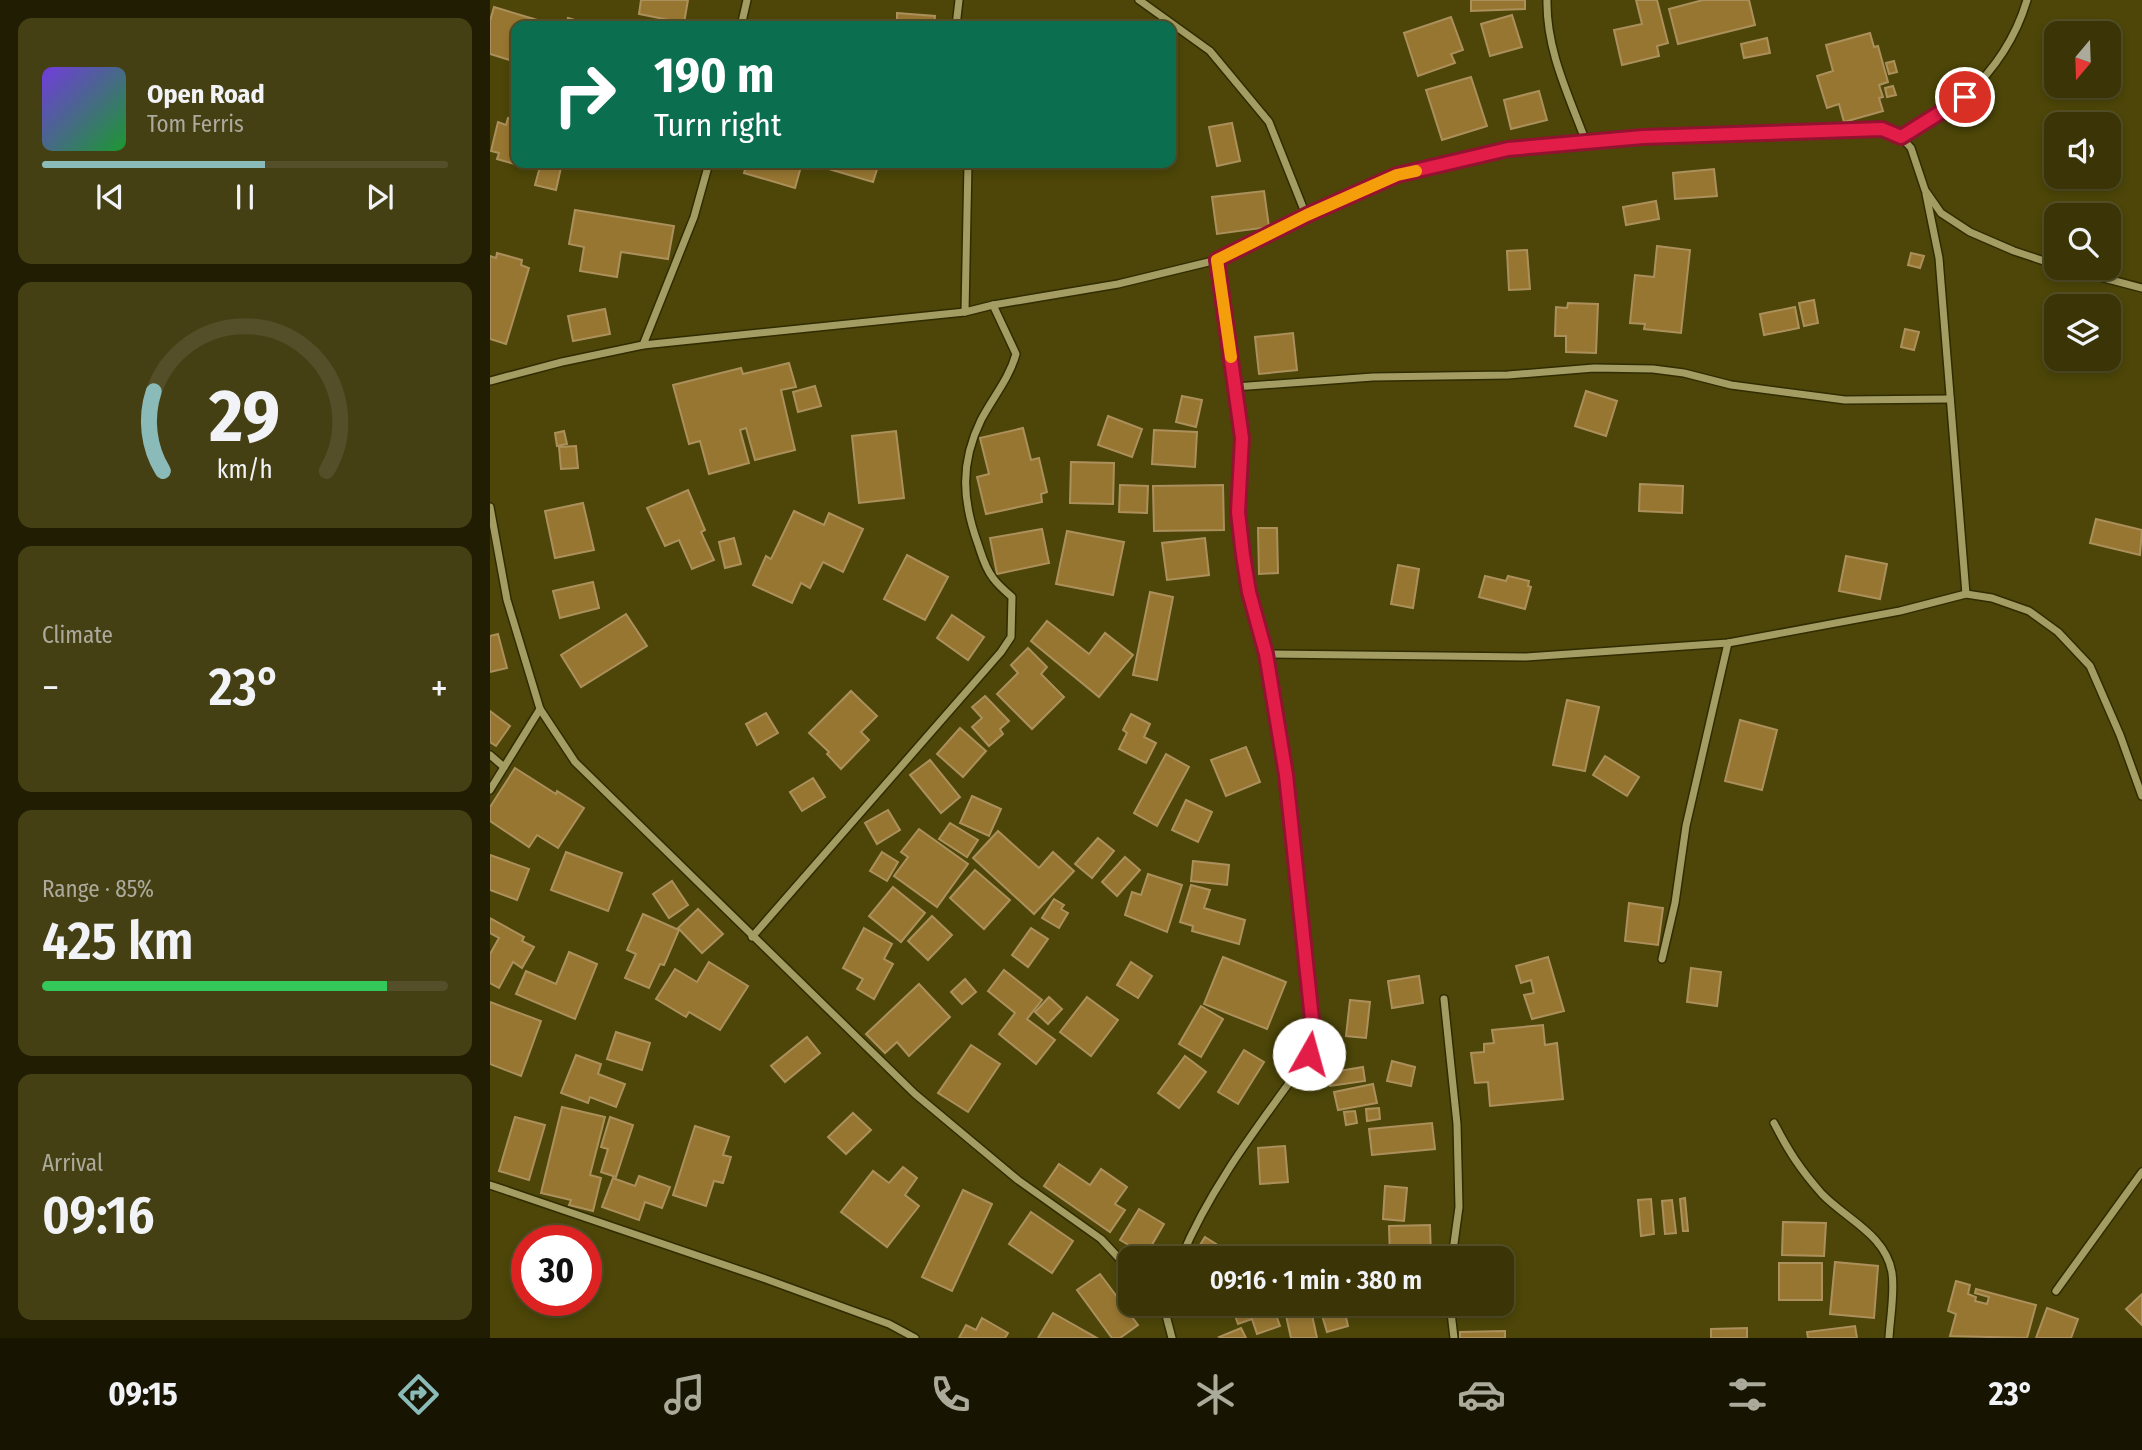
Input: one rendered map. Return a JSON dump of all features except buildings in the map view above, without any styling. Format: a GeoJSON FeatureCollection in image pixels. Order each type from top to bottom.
{"type":"FeatureCollection","features":[{"type":"Feature","properties":{"kind":"street"},"geometry":{"type":"LineString","coordinates":[[742,21],[747,0]]}},
{"type":"Feature","properties":{"kind":"street"},"geometry":{"type":"LineString","coordinates":[[956,21],[958,0]]}},
{"type":"Feature","properties":{"kind":"street"},"geometry":{"type":"LineString","coordinates":[[1139,0],[1168,21]]}},
{"type":"Feature","properties":{"kind":"street"},"geometry":{"type":"LineString","coordinates":[[1547,0],[1546,16],[1553,54],[1586,142]]}},
{"type":"Feature","properties":{"kind":"street"},"geometry":{"type":"LineString","coordinates":[[1901,137],[1965,97],[1999,60],[2022,18],[2027,0]]}},
{"type":"Feature","properties":{"kind":"street"},"geometry":{"type":"LineString","coordinates":[[1176,27],[1210,51],[1269,122],[1307,215]]}},
{"type":"Feature","properties":{"kind":"street"},"geometry":{"type":"LineString","coordinates":[[490,381],[643,345],[965,312],[1118,284],[1217,260],[1307,215],[1397,175],[1508,149],[1643,137],[1882,129],[1901,137],[1911,148],[1925,190],[1939,258],[1966,594]]}},
{"type":"Feature","properties":{"kind":"street"},"geometry":{"type":"LineString","coordinates":[[643,345],[694,217],[708,168]]}},
{"type":"Feature","properties":{"kind":"street"},"geometry":{"type":"LineString","coordinates":[[965,312],[968,168]]}},
{"type":"Feature","properties":{"kind":"street"},"geometry":{"type":"LineString","coordinates":[[1925,190],[1941,213],[1970,232],[2044,261]]}},
{"type":"Feature","properties":{"kind":"street"},"geometry":{"type":"LineString","coordinates":[[1186,1246],[1227,1168],[1300,1068],[1309,1054],[1314,1038],[1286,775],[1266,654],[1249,592],[1243,555],[1238,512],[1242,438],[1217,260]]}},
{"type":"Feature","properties":{"kind":"street"},"geometry":{"type":"LineString","coordinates":[[2112,280],[2142,288]]}},
{"type":"Feature","properties":{"kind":"street"},"geometry":{"type":"LineString","coordinates":[[752,937],[1001,652],[1011,637],[1012,597],[994,580],[985,566],[969,520],[964,486],[968,458],[981,420],[1012,370],[1016,354],[993,305]]}},
{"type":"Feature","properties":{"kind":"street"},"geometry":{"type":"LineString","coordinates":[[1235,387],[1373,377],[1508,376],[1605,368],[1684,373],[1731,385],[1845,400],[1950,399]]}},
{"type":"Feature","properties":{"kind":"street"},"geometry":{"type":"LineString","coordinates":[[490,507],[507,600],[540,709],[575,762],[752,937],[949,1124],[1018,1180],[1101,1239],[1118,1257]]}},
{"type":"Feature","properties":{"kind":"street"},"geometry":{"type":"LineString","coordinates":[[1266,654],[1526,657],[1728,643],[1899,611],[1966,594],[1992,598],[2029,611],[2057,632],[2090,666],[2120,735],[2142,796]]}},
{"type":"Feature","properties":{"kind":"street"},"geometry":{"type":"LineString","coordinates":[[1662,959],[1675,904],[1686,826],[1728,643]]}},
{"type":"Feature","properties":{"kind":"street"},"geometry":{"type":"LineString","coordinates":[[490,790],[540,709]]}},
{"type":"Feature","properties":{"kind":"street"},"geometry":{"type":"LineString","coordinates":[[490,755],[504,767]]}},
{"type":"Feature","properties":{"kind":"street"},"geometry":{"type":"LineString","coordinates":[[1444,999],[1457,1124],[1459,1207],[1454,1246]]}},
{"type":"Feature","properties":{"kind":"street"},"geometry":{"type":"LineString","coordinates":[[1774,1122],[1793,1160],[1824,1196],[1866,1230],[1883,1249],[1892,1274],[1889,1338]]}},
{"type":"Feature","properties":{"kind":"street"},"geometry":{"type":"LineString","coordinates":[[2056,1291],[2142,1172]]}},
{"type":"Feature","properties":{"kind":"street"},"geometry":{"type":"LineString","coordinates":[[490,1185],[889,1324],[915,1338]]}},
{"type":"Feature","properties":{"kind":"street"},"geometry":{"type":"LineString","coordinates":[[1166,1316],[1172,1338]]}},
{"type":"Feature","properties":{"kind":"street"},"geometry":{"type":"LineString","coordinates":[[1451,1316],[1454,1338]]}},
{"type":"Feature","properties":{"kind":"slow traffic"},"geometry":{"type":"LineString","coordinates":[[1231,357],[1217,260],[1307,215],[1397,175],[1416,171]]}},
{"type":"Feature","properties":{"kind":"route"},"geometry":{"type":"LineString","coordinates":[[1309,1054],[1314,1038],[1303,917],[1286,775],[1266,654],[1249,592],[1243,555],[1238,512],[1242,438],[1217,260],[1307,215],[1397,175],[1508,149],[1643,137],[1727,133],[1882,129],[1901,137],[1965,97]]}}]}
